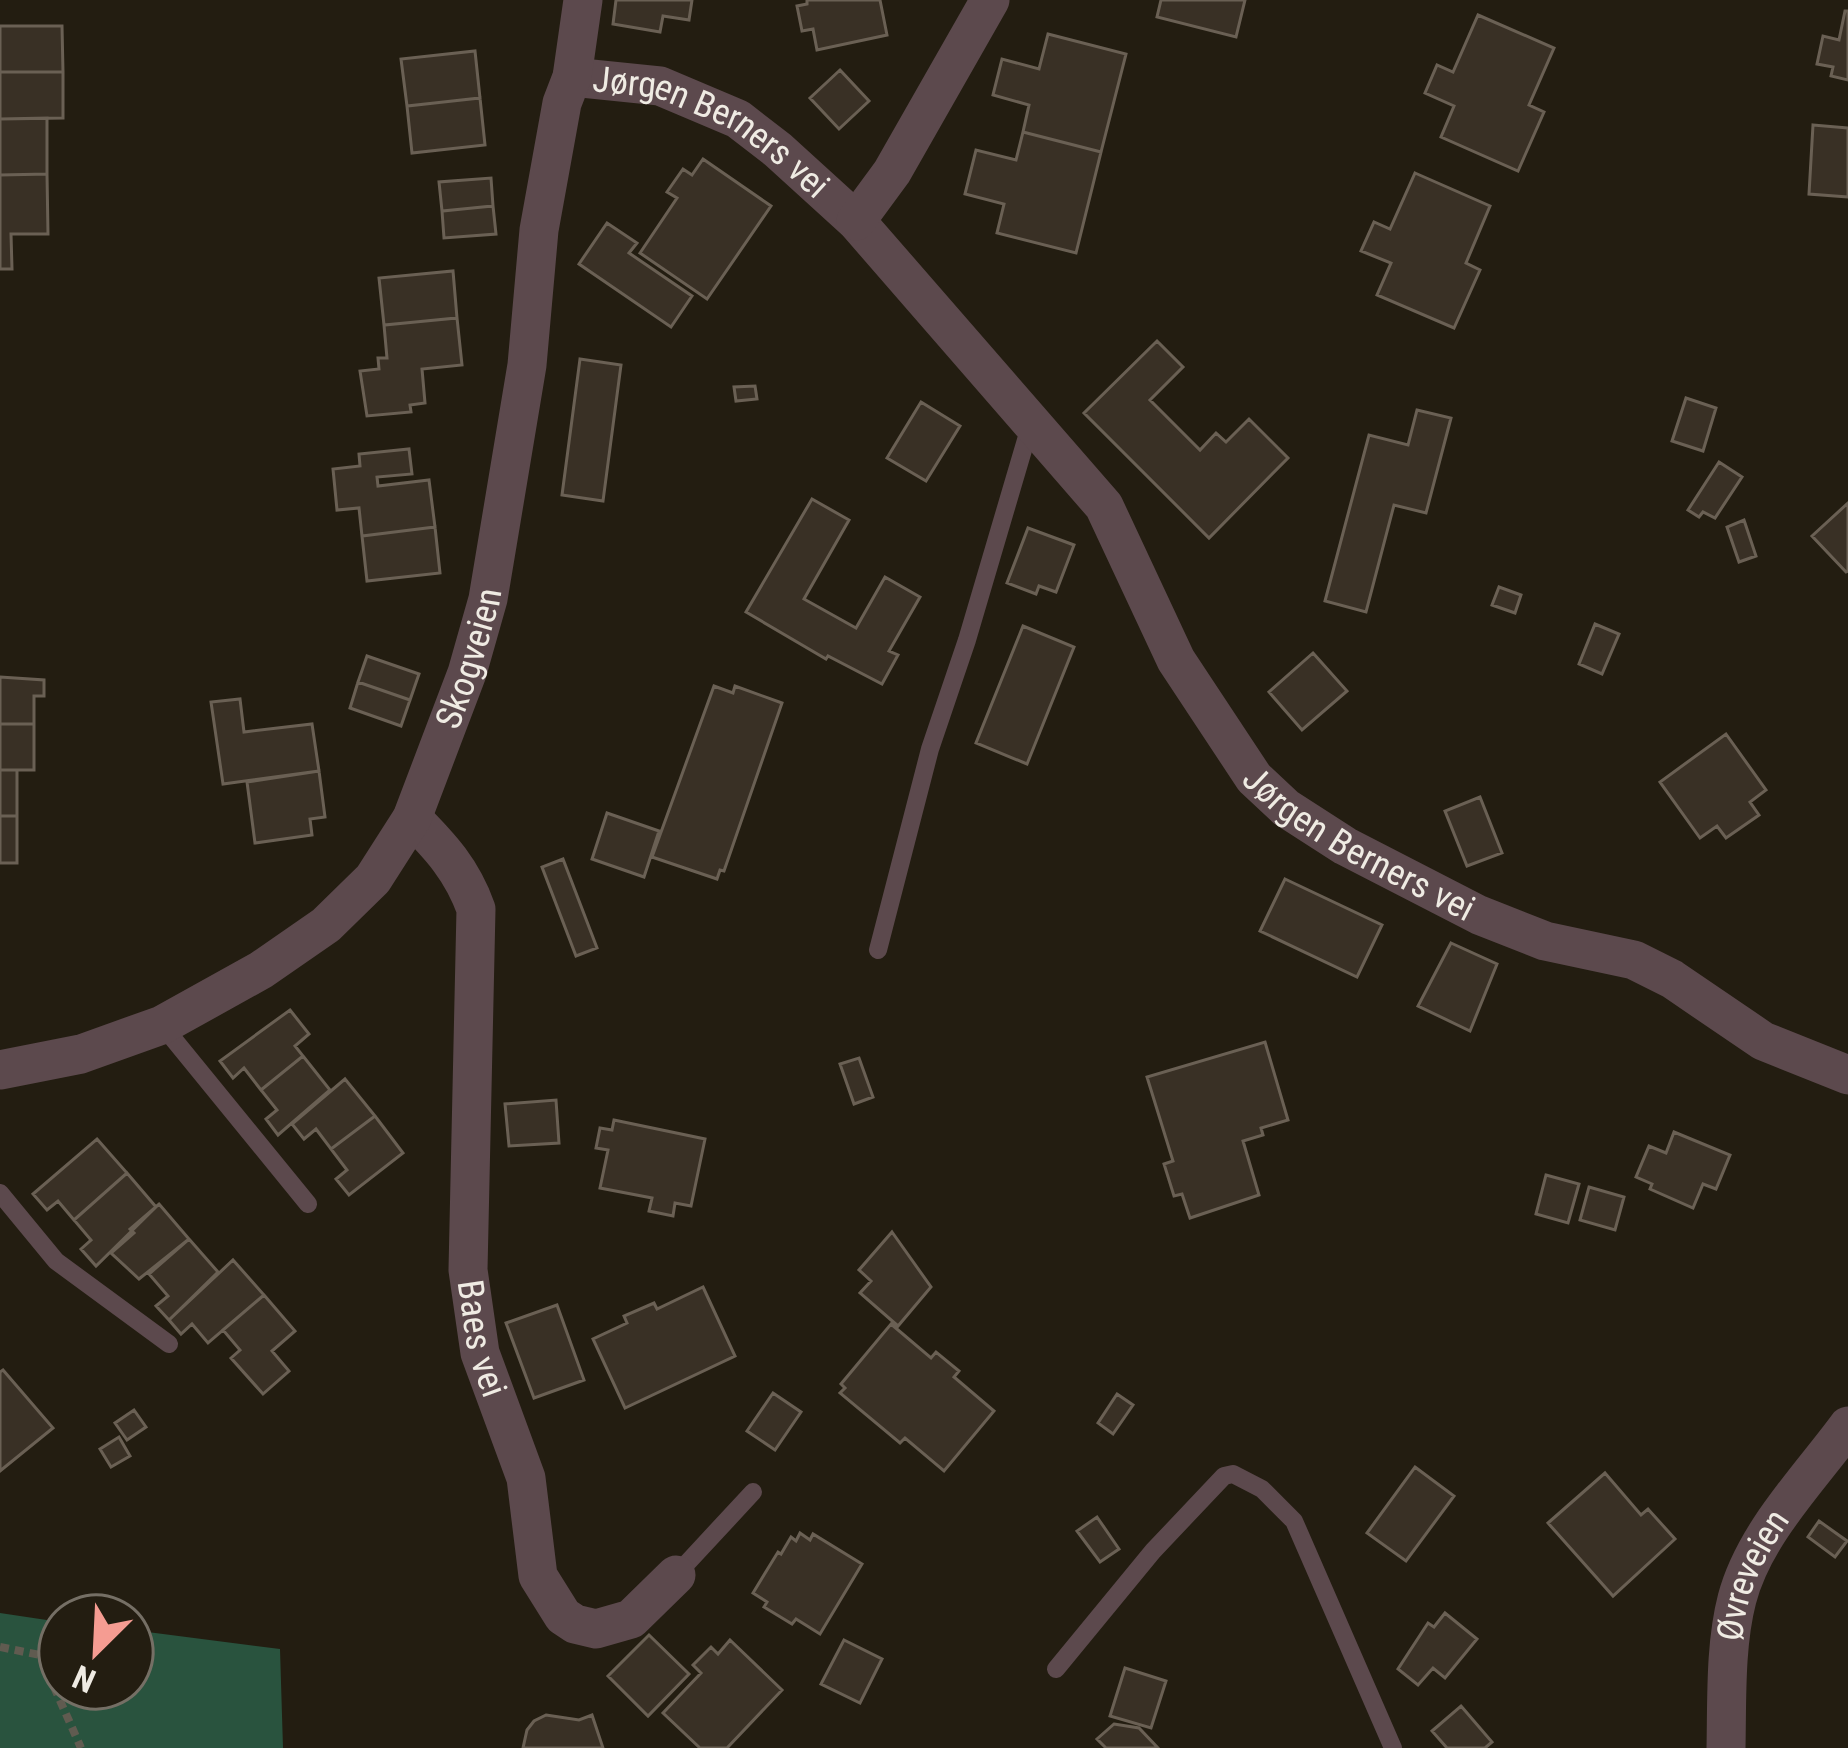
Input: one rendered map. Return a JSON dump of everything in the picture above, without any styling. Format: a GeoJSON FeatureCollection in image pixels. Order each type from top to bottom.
{"type":"FeatureCollection","features":[{"type":"Feature","properties":{"kind":"street","name":"Skogveien"},"geometry":{"type":"LineString","coordinates":[[0,1070],[81,1054],[162,1024],[261,970],[326,925],[373,879],[412,818],[467,674],[488,599],[527,365],[539,230],[584,0]]}},
{"type":"Feature","properties":{"kind":"street"},"geometry":{"type":"LineString","coordinates":[[856,220],[892,172],[990,0]]}},
{"type":"Feature","properties":{"kind":"street","name":"Jørgen Berners vei"},"geometry":{"type":"LineString","coordinates":[[572,77],[660,86],[738,119],[856,220],[1104,506],[1175,660],[1254,778],[1286,808],[1345,846],[1479,915],[1545,941],[1634,960],[1672,979],[1763,1040],[1848,1075]]}},
{"type":"Feature","properties":{"kind":"street","name":"Baes vei"},"geometry":{"type":"LineString","coordinates":[[412,818],[450,857],[476,909],[468,1270],[480,1353],[526,1478],[538,1576],[563,1616],[596,1629],[631,1619],[676,1575]]}},
{"type":"Feature","properties":{"kind":"street","name":"Øvreveien"},"geometry":{"type":"LineString","coordinates":[[1726,1748],[1732,1621],[1747,1571],[1761,1544],[1848,1426]]}},
{"type":"Feature","properties":{"kind":"lane"},"geometry":{"type":"LineString","coordinates":[[878,950],[929,748],[967,640],[1031,423]]}},
{"type":"Feature","properties":{"kind":"lane"},"geometry":{"type":"LineString","coordinates":[[162,1024],[308,1204]]}},
{"type":"Feature","properties":{"kind":"lane"},"geometry":{"type":"LineString","coordinates":[[0,1193],[56,1261],[170,1344]]}},
{"type":"Feature","properties":{"kind":"lane"},"geometry":{"type":"LineString","coordinates":[[1055,1669],[1153,1551],[1224,1476],[1233,1474],[1262,1489],[1294,1521],[1393,1748]]}},
{"type":"Feature","properties":{"kind":"lane","name":"Baes vei"},"geometry":{"type":"LineString","coordinates":[[676,1575],[753,1492]]}},
{"type":"Feature","properties":{"kind":"path"},"geometry":{"type":"LineString","coordinates":[[0,1647],[40,1655],[81,1748]]}},
{"type":"Feature","properties":{"kind":"green space"},"geometry":{"type":"Polygon","coordinates":[[[0,1613],[36,1618],[36,1712],[156,1712],[156,1633],[280,1649],[283,1748],[0,1748],[0,1613]]]}},
{"type":"Feature","properties":{"kind":"building"},"geometry":{"type":"Polygon","coordinates":[[[616,0],[692,0],[689,20],[663,16],[660,32],[613,24],[616,0]]]}},
{"type":"Feature","properties":{"kind":"building"},"geometry":{"type":"Polygon","coordinates":[[[807,0],[880,0],[887,35],[817,50],[813,29],[802,31],[797,6],[807,0]]]}},
{"type":"Feature","properties":{"kind":"building"},"geometry":{"type":"Polygon","coordinates":[[[1161,0],[1245,0],[1236,37],[1157,17],[1161,0]]]}},
{"type":"Feature","properties":{"kind":"building"},"geometry":{"type":"Polygon","coordinates":[[[1845,11],[1848,80],[1831,76],[1833,67],[1817,64],[1823,36],[1839,40],[1845,11]]]}},
{"type":"Feature","properties":{"kind":"building"},"geometry":{"type":"Polygon","coordinates":[[[1478,15],[1554,48],[1529,105],[1544,112],[1518,171],[1441,137],[1454,106],[1425,93],[1437,65],[1453,72],[1478,15]]]}},
{"type":"Feature","properties":{"kind":"building"},"geometry":{"type":"Polygon","coordinates":[[[0,26],[62,26],[63,72],[0,72],[0,26]]]}},
{"type":"Feature","properties":{"kind":"building"},"geometry":{"type":"Polygon","coordinates":[[[1048,34],[1126,54],[1101,152],[1023,132],[1029,105],[993,95],[1002,59],[1039,69],[1048,34]]]}},
{"type":"Feature","properties":{"kind":"building"},"geometry":{"type":"Polygon","coordinates":[[[475,51],[480,98],[407,106],[401,59],[475,51]]]}},
{"type":"Feature","properties":{"kind":"building"},"geometry":{"type":"Polygon","coordinates":[[[840,70],[869,101],[839,129],[810,98],[840,70]]]}},
{"type":"Feature","properties":{"kind":"building"},"geometry":{"type":"Polygon","coordinates":[[[0,72],[63,72],[63,118],[0,119],[0,72]]]}},
{"type":"Feature","properties":{"kind":"building"},"geometry":{"type":"Polygon","coordinates":[[[480,98],[485,145],[412,153],[407,106],[480,98]]]}},
{"type":"Feature","properties":{"kind":"building"},"geometry":{"type":"Polygon","coordinates":[[[47,118],[47,174],[0,175],[0,119],[47,118]]]}},
{"type":"Feature","properties":{"kind":"building"},"geometry":{"type":"Polygon","coordinates":[[[1813,125],[1848,128],[1848,197],[1809,194],[1813,125]]]}},
{"type":"Feature","properties":{"kind":"building"},"geometry":{"type":"Polygon","coordinates":[[[1023,132],[1101,152],[1076,253],[997,233],[1004,204],[965,194],[976,150],[1016,160],[1023,132]]]}},
{"type":"Feature","properties":{"kind":"building"},"geometry":{"type":"Polygon","coordinates":[[[703,159],[771,206],[707,299],[640,253],[677,198],[667,192],[683,169],[692,175],[703,159]]]}},
{"type":"Feature","properties":{"kind":"building"},"geometry":{"type":"Polygon","coordinates":[[[1415,173],[1490,206],[1466,263],[1480,270],[1454,328],[1377,295],[1391,263],[1361,251],[1374,222],[1390,229],[1415,173]]]}},
{"type":"Feature","properties":{"kind":"building"},"geometry":{"type":"Polygon","coordinates":[[[47,174],[48,234],[11,234],[12,269],[0,269],[0,175],[47,174]]]}},
{"type":"Feature","properties":{"kind":"building"},"geometry":{"type":"Polygon","coordinates":[[[491,178],[493,206],[442,211],[439,182],[491,178]]]}},
{"type":"Feature","properties":{"kind":"building"},"geometry":{"type":"Polygon","coordinates":[[[493,206],[496,234],[444,238],[442,211],[493,206]]]}},
{"type":"Feature","properties":{"kind":"building"},"geometry":{"type":"Polygon","coordinates":[[[607,223],[637,243],[629,253],[692,296],[671,327],[579,264],[607,223]]]}},
{"type":"Feature","properties":{"kind":"building"},"geometry":{"type":"Polygon","coordinates":[[[453,271],[457,318],[384,325],[379,278],[453,271]]]}},
{"type":"Feature","properties":{"kind":"building"},"geometry":{"type":"Polygon","coordinates":[[[457,318],[462,365],[422,369],[425,403],[410,405],[411,412],[367,416],[360,371],[379,369],[378,358],[387,358],[384,325],[457,318]]]}},
{"type":"Feature","properties":{"kind":"building"},"geometry":{"type":"Polygon","coordinates":[[[1157,341],[1183,367],[1150,400],[1200,450],[1216,433],[1226,442],[1249,419],[1288,458],[1209,538],[1084,413],[1157,341]]]}},
{"type":"Feature","properties":{"kind":"building"},"geometry":{"type":"Polygon","coordinates":[[[580,359],[621,365],[603,501],[562,495],[580,359]]]}},
{"type":"Feature","properties":{"kind":"building"},"geometry":{"type":"Polygon","coordinates":[[[755,386],[757,399],[736,401],[734,387],[755,386]]]}},
{"type":"Feature","properties":{"kind":"building"},"geometry":{"type":"Polygon","coordinates":[[[1686,398],[1716,408],[1703,451],[1672,441],[1686,398]]]}},
{"type":"Feature","properties":{"kind":"building"},"geometry":{"type":"Polygon","coordinates":[[[921,402],[960,426],[926,481],[887,458],[921,402]]]}},
{"type":"Feature","properties":{"kind":"building"},"geometry":{"type":"Polygon","coordinates":[[[1417,410],[1451,418],[1426,513],[1394,505],[1366,612],[1325,601],[1369,435],[1408,445],[1417,410]]]}},
{"type":"Feature","properties":{"kind":"building"},"geometry":{"type":"Polygon","coordinates":[[[409,449],[412,474],[377,477],[378,486],[429,480],[435,527],[362,536],[359,508],[337,510],[333,469],[360,466],[359,454],[409,449]]]}},
{"type":"Feature","properties":{"kind":"building"},"geometry":{"type":"Polygon","coordinates":[[[1719,462],[1742,477],[1715,518],[1703,512],[1699,517],[1688,510],[1719,462]]]}},
{"type":"Feature","properties":{"kind":"building"},"geometry":{"type":"Polygon","coordinates":[[[812,499],[849,520],[804,599],[856,628],[885,577],[920,597],[889,651],[898,655],[882,684],[826,659],[746,612],[812,499]]]}},
{"type":"Feature","properties":{"kind":"building"},"geometry":{"type":"Polygon","coordinates":[[[1848,503],[1848,571],[1846,572],[1812,536],[1848,503]]]}},
{"type":"Feature","properties":{"kind":"building"},"geometry":{"type":"Polygon","coordinates":[[[1744,520],[1756,556],[1739,562],[1727,527],[1744,520]]]}},
{"type":"Feature","properties":{"kind":"building"},"geometry":{"type":"Polygon","coordinates":[[[435,527],[440,573],[367,581],[362,536],[435,527]]]}},
{"type":"Feature","properties":{"kind":"building"},"geometry":{"type":"Polygon","coordinates":[[[1028,528],[1074,545],[1056,592],[1039,586],[1036,594],[1007,583],[1028,528]]]}},
{"type":"Feature","properties":{"kind":"building"},"geometry":{"type":"Polygon","coordinates":[[[1499,587],[1521,595],[1515,613],[1492,605],[1499,587]]]}},
{"type":"Feature","properties":{"kind":"building"},"geometry":{"type":"Polygon","coordinates":[[[1595,624],[1619,634],[1602,674],[1579,664],[1595,624]]]}},
{"type":"Feature","properties":{"kind":"building"},"geometry":{"type":"Polygon","coordinates":[[[1023,626],[1074,647],[1027,764],[976,743],[1023,626]]]}},
{"type":"Feature","properties":{"kind":"building"},"geometry":{"type":"Polygon","coordinates":[[[1313,653],[1347,691],[1302,730],[1269,692],[1313,653]]]}},
{"type":"Feature","properties":{"kind":"building"},"geometry":{"type":"Polygon","coordinates":[[[367,656],[419,674],[410,700],[358,682],[367,656]]]}},
{"type":"Feature","properties":{"kind":"building"},"geometry":{"type":"Polygon","coordinates":[[[0,677],[44,680],[44,696],[34,696],[34,724],[0,724],[0,677]]]}},
{"type":"Feature","properties":{"kind":"building"},"geometry":{"type":"Polygon","coordinates":[[[358,682],[410,700],[401,726],[350,708],[358,682]]]}},
{"type":"Feature","properties":{"kind":"building"},"geometry":{"type":"Polygon","coordinates":[[[714,686],[733,693],[735,686],[782,703],[724,871],[720,870],[717,879],[652,857],[714,686]]]}},
{"type":"Feature","properties":{"kind":"building"},"geometry":{"type":"Polygon","coordinates":[[[240,699],[244,732],[312,724],[319,771],[223,784],[211,702],[240,699]]]}},
{"type":"Feature","properties":{"kind":"building"},"geometry":{"type":"Polygon","coordinates":[[[0,724],[34,724],[34,770],[0,770],[0,724]]]}},
{"type":"Feature","properties":{"kind":"building"},"geometry":{"type":"Polygon","coordinates":[[[1726,734],[1766,790],[1750,802],[1759,815],[1726,838],[1717,826],[1700,838],[1660,782],[1726,734]]]}},
{"type":"Feature","properties":{"kind":"building"},"geometry":{"type":"Polygon","coordinates":[[[0,770],[17,770],[17,816],[0,816],[0,770]]]}},
{"type":"Feature","properties":{"kind":"building"},"geometry":{"type":"Polygon","coordinates":[[[319,771],[325,817],[310,819],[312,835],[255,843],[247,782],[319,771]]]}},
{"type":"Feature","properties":{"kind":"building"},"geometry":{"type":"Polygon","coordinates":[[[1480,797],[1502,853],[1467,866],[1445,811],[1480,797]]]}},
{"type":"Feature","properties":{"kind":"building"},"geometry":{"type":"Polygon","coordinates":[[[607,813],[659,831],[644,877],[592,859],[607,813]]]}},
{"type":"Feature","properties":{"kind":"building"},"geometry":{"type":"Polygon","coordinates":[[[0,816],[17,816],[17,863],[0,863],[0,816]]]}},
{"type":"Feature","properties":{"kind":"building"},"geometry":{"type":"Polygon","coordinates":[[[563,859],[597,948],[576,956],[542,867],[563,859]]]}},
{"type":"Feature","properties":{"kind":"building"},"geometry":{"type":"Polygon","coordinates":[[[1285,879],[1382,925],[1357,977],[1260,931],[1285,879]]]}},
{"type":"Feature","properties":{"kind":"building"},"geometry":{"type":"Polygon","coordinates":[[[1451,943],[1497,964],[1470,1031],[1418,1006],[1451,943]]]}},
{"type":"Feature","properties":{"kind":"building"},"geometry":{"type":"Polygon","coordinates":[[[290,1010],[309,1034],[295,1046],[303,1056],[261,1090],[244,1068],[233,1078],[220,1061],[290,1010]]]}},
{"type":"Feature","properties":{"kind":"building"},"geometry":{"type":"Polygon","coordinates":[[[1265,1042],[1288,1120],[1261,1128],[1263,1135],[1243,1141],[1259,1195],[1190,1218],[1182,1194],[1174,1196],[1164,1164],[1173,1161],[1147,1077],[1265,1042]]]}},
{"type":"Feature","properties":{"kind":"building"},"geometry":{"type":"Polygon","coordinates":[[[303,1056],[330,1090],[278,1135],[266,1119],[277,1110],[261,1090],[303,1056]]]}},
{"type":"Feature","properties":{"kind":"building"},"geometry":{"type":"Polygon","coordinates":[[[859,1058],[873,1097],[854,1104],[840,1064],[859,1058]]]}},
{"type":"Feature","properties":{"kind":"building"},"geometry":{"type":"Polygon","coordinates":[[[345,1079],[375,1116],[331,1149],[316,1129],[304,1139],[292,1124],[345,1079]]]}},
{"type":"Feature","properties":{"kind":"building"},"geometry":{"type":"Polygon","coordinates":[[[556,1100],[559,1143],[509,1146],[505,1104],[556,1100]]]}},
{"type":"Feature","properties":{"kind":"building"},"geometry":{"type":"Polygon","coordinates":[[[375,1116],[403,1153],[349,1195],[336,1179],[347,1170],[331,1149],[375,1116]]]}},
{"type":"Feature","properties":{"kind":"building"},"geometry":{"type":"Polygon","coordinates":[[[614,1120],[705,1139],[691,1206],[675,1203],[673,1216],[649,1211],[652,1198],[600,1188],[608,1150],[596,1148],[600,1128],[612,1130],[614,1120]]]}},
{"type":"Feature","properties":{"kind":"building"},"geometry":{"type":"Polygon","coordinates":[[[1674,1132],[1730,1155],[1716,1189],[1703,1184],[1693,1208],[1650,1189],[1652,1184],[1636,1177],[1649,1146],[1666,1153],[1674,1132]]]}},
{"type":"Feature","properties":{"kind":"building"},"geometry":{"type":"Polygon","coordinates":[[[97,1139],[127,1173],[74,1220],[58,1201],[47,1210],[33,1194],[97,1139]]]}},
{"type":"Feature","properties":{"kind":"building"},"geometry":{"type":"Polygon","coordinates":[[[127,1173],[156,1207],[96,1266],[81,1249],[91,1240],[74,1220],[127,1173]]]}},
{"type":"Feature","properties":{"kind":"building"},"geometry":{"type":"Polygon","coordinates":[[[1546,1175],[1579,1184],[1568,1223],[1536,1214],[1546,1175]]]}},
{"type":"Feature","properties":{"kind":"building"},"geometry":{"type":"Polygon","coordinates":[[[1589,1187],[1624,1197],[1615,1230],[1580,1220],[1589,1187]]]}},
{"type":"Feature","properties":{"kind":"building"},"geometry":{"type":"Polygon","coordinates":[[[159,1204],[189,1239],[139,1279],[111,1253],[159,1204]]]}},
{"type":"Feature","properties":{"kind":"building"},"geometry":{"type":"Polygon","coordinates":[[[892,1232],[931,1287],[898,1326],[860,1293],[871,1281],[859,1270],[892,1232]]]}},
{"type":"Feature","properties":{"kind":"building"},"geometry":{"type":"Polygon","coordinates":[[[189,1239],[218,1272],[169,1320],[156,1306],[168,1296],[149,1274],[189,1239]]]}},
{"type":"Feature","properties":{"kind":"building"},"geometry":{"type":"Polygon","coordinates":[[[233,1260],[264,1295],[208,1343],[192,1324],[181,1334],[169,1320],[233,1260]]]}},
{"type":"Feature","properties":{"kind":"building"},"geometry":{"type":"Polygon","coordinates":[[[703,1287],[735,1356],[625,1408],[593,1339],[627,1323],[624,1316],[654,1303],[657,1309],[703,1287]]]}},
{"type":"Feature","properties":{"kind":"building"},"geometry":{"type":"Polygon","coordinates":[[[264,1295],[295,1331],[272,1351],[289,1371],[263,1394],[231,1358],[240,1350],[223,1330],[264,1295]]]}},
{"type":"Feature","properties":{"kind":"building"},"geometry":{"type":"Polygon","coordinates":[[[557,1305],[584,1380],[534,1398],[506,1323],[557,1305]]]}},
{"type":"Feature","properties":{"kind":"building"},"geometry":{"type":"Polygon","coordinates":[[[891,1324],[931,1358],[936,1352],[959,1371],[954,1377],[994,1411],[944,1471],[905,1438],[900,1443],[840,1393],[845,1388],[841,1384],[891,1324]]]}},
{"type":"Feature","properties":{"kind":"building"},"geometry":{"type":"Polygon","coordinates":[[[0,1372],[53,1428],[0,1471],[0,1372]]]}},
{"type":"Feature","properties":{"kind":"building"},"geometry":{"type":"Polygon","coordinates":[[[773,1393],[801,1412],[775,1450],[747,1431],[773,1393]]]}},
{"type":"Feature","properties":{"kind":"building"},"geometry":{"type":"Polygon","coordinates":[[[1117,1394],[1133,1405],[1113,1434],[1098,1423],[1117,1394]]]}},
{"type":"Feature","properties":{"kind":"building"},"geometry":{"type":"Polygon","coordinates":[[[134,1410],[146,1427],[127,1440],[115,1423],[134,1410]]]}},
{"type":"Feature","properties":{"kind":"building"},"geometry":{"type":"Polygon","coordinates":[[[119,1437],[130,1456],[111,1467],[100,1449],[119,1437]]]}},
{"type":"Feature","properties":{"kind":"building"},"geometry":{"type":"Polygon","coordinates":[[[1415,1467],[1454,1496],[1406,1561],[1367,1533],[1415,1467]]]}},
{"type":"Feature","properties":{"kind":"building"},"geometry":{"type":"Polygon","coordinates":[[[1605,1473],[1641,1515],[1648,1509],[1675,1539],[1613,1596],[1548,1523],[1605,1473]]]}},
{"type":"Feature","properties":{"kind":"building"},"geometry":{"type":"Polygon","coordinates":[[[1097,1517],[1119,1549],[1100,1562],[1077,1531],[1097,1517]]]}},
{"type":"Feature","properties":{"kind":"building"},"geometry":{"type":"Polygon","coordinates":[[[1819,1521],[1847,1541],[1835,1557],[1808,1537],[1819,1521]]]}},
{"type":"Feature","properties":{"kind":"building"},"geometry":{"type":"Polygon","coordinates":[[[800,1533],[810,1540],[813,1534],[862,1564],[820,1634],[764,1607],[767,1602],[753,1593],[778,1552],[800,1533]]]}},
{"type":"Feature","properties":{"kind":"building"},"geometry":{"type":"Polygon","coordinates":[[[1445,1613],[1477,1639],[1445,1678],[1433,1668],[1418,1685],[1398,1669],[1428,1623],[1434,1627],[1445,1613]]]}},
{"type":"Feature","properties":{"kind":"building"},"geometry":{"type":"Polygon","coordinates":[[[649,1635],[689,1674],[648,1716],[608,1676],[649,1635]]]}},
{"type":"Feature","properties":{"kind":"building"},"geometry":{"type":"Polygon","coordinates":[[[730,1640],[782,1690],[727,1748],[700,1748],[663,1713],[701,1673],[693,1665],[711,1647],[718,1654],[730,1640]]]}},
{"type":"Feature","properties":{"kind":"building"},"geometry":{"type":"Polygon","coordinates":[[[844,1640],[882,1659],[860,1703],[821,1684],[844,1640]]]}},
{"type":"Feature","properties":{"kind":"building"},"geometry":{"type":"Polygon","coordinates":[[[1125,1668],[1166,1681],[1151,1728],[1110,1716],[1125,1668]]]}},
{"type":"Feature","properties":{"kind":"building"},"geometry":{"type":"Polygon","coordinates":[[[1461,1706],[1492,1742],[1485,1748],[1447,1748],[1432,1731],[1461,1706]]]}},
{"type":"Feature","properties":{"kind":"building"},"geometry":{"type":"Polygon","coordinates":[[[546,1715],[579,1720],[592,1715],[603,1748],[523,1748],[527,1730],[546,1715]]]}},
{"type":"Feature","properties":{"kind":"building"},"geometry":{"type":"Polygon","coordinates":[[[1114,1724],[1139,1728],[1158,1748],[1106,1748],[1097,1739],[1114,1724]]]}}]}
